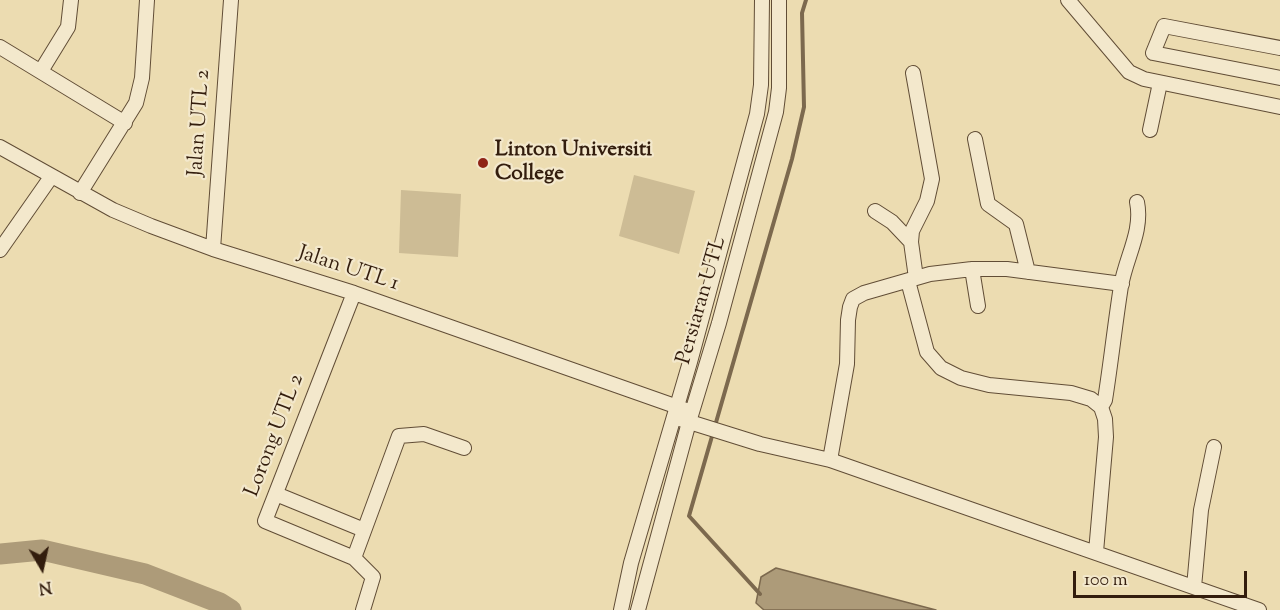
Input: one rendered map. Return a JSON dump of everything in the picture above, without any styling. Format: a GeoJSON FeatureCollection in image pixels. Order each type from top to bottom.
{"type":"FeatureCollection","features":[{"type":"Feature","properties":{"kind":"street"},"geometry":{"type":"LineString","coordinates":[[41,71],[68,27],[71,0]]}},
{"type":"Feature","properties":{"kind":"street"},"geometry":{"type":"LineString","coordinates":[[80,193],[125,123],[140,92],[147,0]]}},
{"type":"Feature","properties":{"kind":"street","name":"Jalan UTL 2"},"geometry":{"type":"LineString","coordinates":[[213,249],[231,0]]}},
{"type":"Feature","properties":{"kind":"street","name":"Persiaran UTL"},"geometry":{"type":"LineString","coordinates":[[621,610],[631,563],[676,412],[757,114],[761,85],[762,0]]}},
{"type":"Feature","properties":{"kind":"street","name":"Persiaran UTL"},"geometry":{"type":"LineString","coordinates":[[638,610],[695,420],[776,112],[779,88],[779,0]]}},
{"type":"Feature","properties":{"kind":"street"},"geometry":{"type":"LineString","coordinates":[[1068,0],[1130,72],[1160,83],[1280,107]]}},
{"type":"Feature","properties":{"kind":"street"},"geometry":{"type":"LineString","coordinates":[[1144,79],[1164,26],[1280,48]]}},
{"type":"Feature","properties":{"kind":"street"},"geometry":{"type":"LineString","coordinates":[[0,47],[125,123]]}},
{"type":"Feature","properties":{"kind":"street"},"geometry":{"type":"LineString","coordinates":[[1153,53],[1280,78]]}},
{"type":"Feature","properties":{"kind":"street"},"geometry":{"type":"LineString","coordinates":[[913,73],[932,179],[927,201],[912,231],[911,242],[912,279],[927,352],[941,368],[961,378],[989,385],[1071,393],[1091,399],[1101,407],[1105,418],[1106,437],[1096,552]]}},
{"type":"Feature","properties":{"kind":"street"},"geometry":{"type":"LineString","coordinates":[[1150,130],[1160,83]]}},
{"type":"Feature","properties":{"kind":"street"},"geometry":{"type":"LineString","coordinates":[[975,139],[988,204],[1016,224],[1028,272]]}},
{"type":"Feature","properties":{"kind":"street","name":"Jalan UTL 1"},"geometry":{"type":"LineString","coordinates":[[0,147],[113,210],[213,249],[354,293],[676,412],[726,434],[830,460],[1259,610]]}},
{"type":"Feature","properties":{"kind":"street"},"geometry":{"type":"LineString","coordinates":[[0,250],[51,177]]}},
{"type":"Feature","properties":{"kind":"street"},"geometry":{"type":"LineString","coordinates":[[1101,407],[1105,400],[1122,284],[1138,227],[1140,214],[1137,201]]}},
{"type":"Feature","properties":{"kind":"street"},"geometry":{"type":"LineString","coordinates":[[875,211],[892,222],[911,242]]}},
{"type":"Feature","properties":{"kind":"street"},"geometry":{"type":"LineString","coordinates":[[972,269],[978,306]]}},
{"type":"Feature","properties":{"kind":"street"},"geometry":{"type":"LineString","coordinates":[[830,460],[847,364],[850,307],[853,299],[864,293],[930,274],[972,269],[1006,269],[1122,284]]}},
{"type":"Feature","properties":{"kind":"street","name":"Lorong UTL 2"},"geometry":{"type":"LineString","coordinates":[[354,293],[266,521],[354,558]]}},
{"type":"Feature","properties":{"kind":"street"},"geometry":{"type":"LineString","coordinates":[[363,610],[373,577],[354,558],[399,436],[424,434],[464,448]]}},
{"type":"Feature","properties":{"kind":"street"},"geometry":{"type":"LineString","coordinates":[[1194,587],[1201,510],[1214,447]]}},
{"type":"Feature","properties":{"kind":"street"},"geometry":{"type":"LineString","coordinates":[[276,494],[364,530]]}},
{"type":"Feature","properties":{"kind":"shaded area"},"geometry":{"type":"Polygon","coordinates":[[[634,175],[695,191],[679,254],[619,236],[634,175]]]}},
{"type":"Feature","properties":{"kind":"shaded area"},"geometry":{"type":"Polygon","coordinates":[[[401,190],[461,194],[458,257],[399,253],[401,190]]]}},
{"type":"Feature","properties":{"kind":"shaded area"},"geometry":{"type":"Polygon","coordinates":[[[776,568],[936,610],[764,610],[756,603],[761,577],[776,568]]]}},
{"type":"Feature","properties":{"kind":"waterway"},"geometry":{"type":"LineString","coordinates":[[760,594],[689,516],[792,159],[804,107],[802,13],[806,0]]}},
{"type":"Feature","properties":{"kind":"waterway"},"geometry":{"type":"LineString","coordinates":[[0,554],[42,550],[145,574],[220,603],[231,610]]}},
{"type":"Feature","properties":{"kind":"place","name":"Linton Universiti College"},"geometry":{"type":"Point","coordinates":[483,163]}}]}
